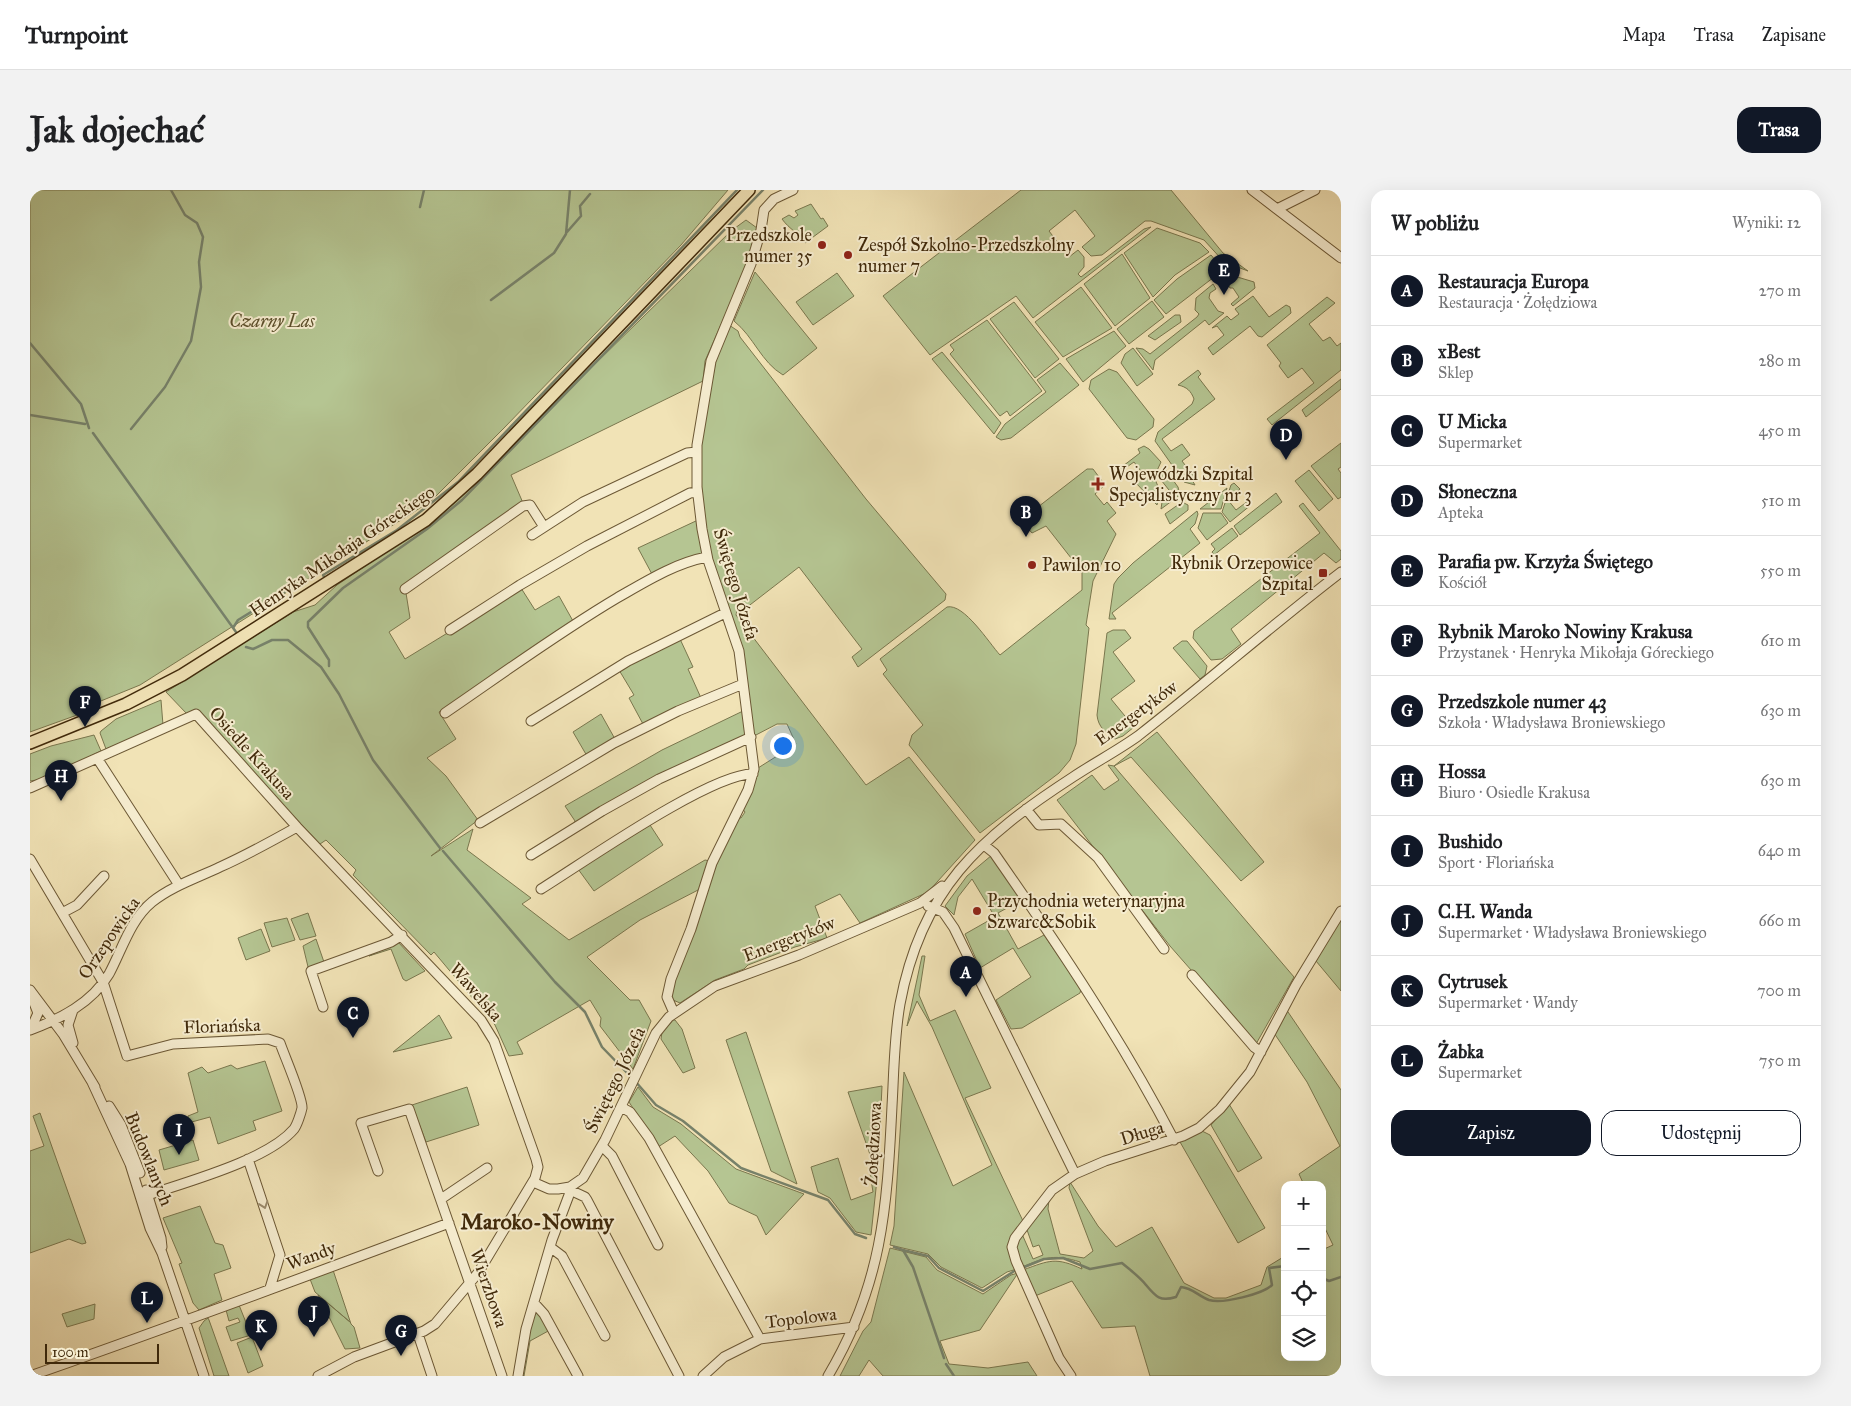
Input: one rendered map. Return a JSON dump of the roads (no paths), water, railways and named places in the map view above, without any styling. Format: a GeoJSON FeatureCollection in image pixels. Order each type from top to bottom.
{"type":"FeatureCollection","features":[{"type":"Feature","properties":{"kind":"main road","name":"Henryka Mikołaja Góreckiego"},"geometry":{"type":"LineString","coordinates":[[30,743],[126,704],[182,675],[391,544],[431,516],[472,479],[749,190]]}},
{"type":"Feature","properties":{"kind":"street","name":"Świętego Józefa"},"geometry":{"type":"LineString","coordinates":[[518,1376],[523,1341],[550,1247],[570,1189],[584,1176],[602,1146],[659,1027],[674,1013],[666,996],[671,979],[697,913],[712,863],[748,790],[753,774],[751,737],[739,651],[707,557],[697,492],[697,452],[711,362],[749,270],[762,230],[764,210],[772,200],[793,190]]}},
{"type":"Feature","properties":{"kind":"street"},"geometry":{"type":"LineString","coordinates":[[1252,190],[1341,258]]}},
{"type":"Feature","properties":{"kind":"street"},"geometry":{"type":"LineString","coordinates":[[1277,209],[1315,190]]}},
{"type":"Feature","properties":{"kind":"street"},"geometry":{"type":"LineString","coordinates":[[532,536],[583,502],[688,453],[697,452]]}},
{"type":"Feature","properties":{"kind":"street"},"geometry":{"type":"LineString","coordinates":[[450,630],[520,585],[587,546],[690,493],[697,492]]}},
{"type":"Feature","properties":{"kind":"street"},"geometry":{"type":"LineString","coordinates":[[406,590],[522,506],[530,505],[544,527]]}},
{"type":"Feature","properties":{"kind":"street"},"geometry":{"type":"LineString","coordinates":[[446,713],[590,614],[640,585],[684,564],[707,557]]}},
{"type":"Feature","properties":{"kind":"street","name":"Energetyków"},"geometry":{"type":"LineString","coordinates":[[674,1013],[707,991],[726,982],[799,955],[920,903],[951,879],[984,845],[1026,809],[1134,738],[1341,572]]}},
{"type":"Feature","properties":{"kind":"street"},"geometry":{"type":"LineString","coordinates":[[531,721],[628,661],[726,614]]}},
{"type":"Feature","properties":{"kind":"street"},"geometry":{"type":"LineString","coordinates":[[480,823],[623,739],[678,711],[743,684]]}},
{"type":"Feature","properties":{"kind":"street","name":"Osiedle Krakusa"},"geometry":{"type":"LineString","coordinates":[[30,788],[196,714],[297,827]]}},
{"type":"Feature","properties":{"kind":"street"},"geometry":{"type":"LineString","coordinates":[[532,855],[660,779],[751,737]]}},
{"type":"Feature","properties":{"kind":"street"},"geometry":{"type":"LineString","coordinates":[[97,758],[179,885]]}},
{"type":"Feature","properties":{"kind":"street"},"geometry":{"type":"LineString","coordinates":[[541,889],[669,809],[703,790],[746,773],[753,774]]}},
{"type":"Feature","properties":{"kind":"street"},"geometry":{"type":"LineString","coordinates":[[1026,809],[1039,825],[1061,824],[1098,858],[1164,949]]}},
{"type":"Feature","properties":{"kind":"street","name":"Orzepowicka"},"geometry":{"type":"LineString","coordinates":[[31,1029],[54,1021],[73,1010],[103,982],[143,911],[154,900],[179,885],[257,850],[297,827]]}},
{"type":"Feature","properties":{"kind":"street","name":"Wawelska"},"geometry":{"type":"LineString","coordinates":[[297,827],[402,935],[489,1030],[536,1158],[537,1171],[533,1182],[471,1284],[435,1324],[418,1334],[354,1357],[318,1376]]}},
{"type":"Feature","properties":{"kind":"street"},"geometry":{"type":"LineString","coordinates":[[984,845],[994,853],[1088,994],[1139,1076],[1174,1140]]}},
{"type":"Feature","properties":{"kind":"street"},"geometry":{"type":"LineString","coordinates":[[30,859],[103,982]]}},
{"type":"Feature","properties":{"kind":"street"},"geometry":{"type":"LineString","coordinates":[[62,914],[77,905],[104,876]]}},
{"type":"Feature","properties":{"kind":"street","name":"Energetyków"},"geometry":{"type":"LineString","coordinates":[[932,908],[951,879]]}},
{"type":"Feature","properties":{"kind":"street"},"geometry":{"type":"LineString","coordinates":[[920,903],[943,912],[954,928],[1075,1174]]}},
{"type":"Feature","properties":{"kind":"street","name":"Żołędziowa"},"geometry":{"type":"LineString","coordinates":[[828,1376],[854,1327],[872,1274],[883,1225],[900,1006],[916,942],[932,908]]}},
{"type":"Feature","properties":{"kind":"street","name":"Długa"},"geometry":{"type":"LineString","coordinates":[[1071,1376],[1059,1358],[1042,1321],[1012,1247],[1022,1228],[1058,1184],[1075,1174],[1105,1161],[1174,1140],[1199,1128],[1220,1109],[1242,1084],[1296,985],[1341,911]]}},
{"type":"Feature","properties":{"kind":"street"},"geometry":{"type":"LineString","coordinates":[[323,1007],[311,971],[391,942],[402,935]]}},
{"type":"Feature","properties":{"kind":"street"},"geometry":{"type":"LineString","coordinates":[[1192,975],[1254,1047],[1261,1052]]}},
{"type":"Feature","properties":{"kind":"street","name":"Floriańska"},"geometry":{"type":"LineString","coordinates":[[103,982],[127,1056],[173,1044],[268,1039],[280,1043],[302,1107],[294,1129],[261,1154],[200,1178],[144,1196]]}},
{"type":"Feature","properties":{"kind":"street","name":"Orzepowicka"},"geometry":{"type":"LineString","coordinates":[[30,991],[38,1013],[31,1029]]}},
{"type":"Feature","properties":{"kind":"street","name":"Budowlanych"},"geometry":{"type":"LineString","coordinates":[[30,991],[54,1021],[92,1082],[130,1164],[144,1196],[150,1228],[162,1253],[204,1376]]}},
{"type":"Feature","properties":{"kind":"street"},"geometry":{"type":"LineString","coordinates":[[73,1010],[68,1028],[75,1053]]}},
{"type":"Feature","properties":{"kind":"street"},"geometry":{"type":"LineString","coordinates":[[621,1107],[630,1112],[649,1138],[760,1339]]}},
{"type":"Feature","properties":{"kind":"street","name":"Wierzbowa"},"geometry":{"type":"LineString","coordinates":[[378,1171],[361,1123],[409,1108],[502,1376]]}},
{"type":"Feature","properties":{"kind":"street"},"geometry":{"type":"LineString","coordinates":[[602,1146],[612,1156],[658,1244]]}},
{"type":"Feature","properties":{"kind":"street"},"geometry":{"type":"LineString","coordinates":[[248,1159],[280,1254],[270,1288]]}},
{"type":"Feature","properties":{"kind":"street"},"geometry":{"type":"LineString","coordinates":[[441,1199],[487,1168]]}},
{"type":"Feature","properties":{"kind":"street"},"geometry":{"type":"LineString","coordinates":[[533,1182],[554,1189],[570,1189],[585,1197],[679,1376]]}},
{"type":"Feature","properties":{"kind":"street","name":"Wandy"},"geometry":{"type":"LineString","coordinates":[[30,1376],[185,1321],[449,1223]]}},
{"type":"Feature","properties":{"kind":"street"},"geometry":{"type":"LineString","coordinates":[[550,1247],[562,1256],[604,1336]]}},
{"type":"Feature","properties":{"kind":"street"},"geometry":{"type":"LineString","coordinates":[[534,1303],[544,1314],[578,1376]]}},
{"type":"Feature","properties":{"kind":"street","name":"Topolowa"},"geometry":{"type":"LineString","coordinates":[[703,1376],[724,1357],[760,1339],[854,1327]]}},
{"type":"Feature","properties":{"kind":"street"},"geometry":{"type":"LineString","coordinates":[[418,1334],[432,1376]]}},
{"type":"Feature","properties":{"kind":"street"},"geometry":{"type":"LineString","coordinates":[[512,1376],[518,1376]]}},
{"type":"Feature","properties":{"kind":"waterway"},"geometry":{"type":"LineString","coordinates":[[131,429],[165,387],[191,341],[201,287],[199,262],[203,237],[197,223],[185,215],[171,190]]}},
{"type":"Feature","properties":{"kind":"waterway"},"geometry":{"type":"LineString","coordinates":[[420,207],[424,190]]}},
{"type":"Feature","properties":{"kind":"waterway"},"geometry":{"type":"LineString","coordinates":[[491,300],[554,253],[566,234],[570,190]]}},
{"type":"Feature","properties":{"kind":"waterway"},"geometry":{"type":"LineString","coordinates":[[324,577],[323,575],[397,530],[458,482],[737,190]]}},
{"type":"Feature","properties":{"kind":"waterway"},"geometry":{"type":"LineString","coordinates":[[329,666],[329,660],[308,627],[308,622],[343,588],[427,529],[462,500],[763,190]]}},
{"type":"Feature","properties":{"kind":"waterway"},"geometry":{"type":"LineString","coordinates":[[567,232],[581,216],[580,206],[590,194]]}},
{"type":"Feature","properties":{"kind":"waterway"},"geometry":{"type":"LineString","coordinates":[[30,343],[81,404],[89,428]]}},
{"type":"Feature","properties":{"kind":"waterway"},"geometry":{"type":"LineString","coordinates":[[30,415],[85,424]]}},
{"type":"Feature","properties":{"kind":"waterway"},"geometry":{"type":"LineString","coordinates":[[93,433],[236,632]]}},
{"type":"Feature","properties":{"kind":"waterway"},"geometry":{"type":"LineString","coordinates":[[233,628],[238,620],[284,592],[288,584]]}},
{"type":"Feature","properties":{"kind":"waterway"},"geometry":{"type":"LineString","coordinates":[[246,647],[253,649],[272,640],[288,640],[321,667],[339,694],[373,760],[440,848]]}},
{"type":"Feature","properties":{"kind":"waterway"},"geometry":{"type":"LineString","coordinates":[[443,851],[555,982],[585,1012],[602,1047],[631,1077]]}},
{"type":"Feature","properties":{"kind":"waterway"},"geometry":{"type":"LineString","coordinates":[[635,1081],[656,1105],[683,1121],[741,1168],[828,1200],[855,1234],[866,1238]]}},
{"type":"Feature","properties":{"kind":"waterway"},"geometry":{"type":"LineString","coordinates":[[894,1247],[903,1250],[913,1267],[944,1358]]}},
{"type":"Feature","properties":{"kind":"waterway"},"geometry":{"type":"LineString","coordinates":[[903,1250],[928,1256],[939,1268],[983,1291],[1016,1270]]}},
{"type":"Feature","properties":{"kind":"waterway"},"geometry":{"type":"LineString","coordinates":[[1022,1268],[1044,1259],[1063,1258],[1090,1269],[1122,1263],[1138,1276],[1153,1293],[1162,1299],[1176,1297],[1181,1287],[1189,1289],[1209,1300],[1223,1301],[1260,1292],[1267,1288],[1272,1285],[1269,1268],[1281,1266]]}},
{"type":"Feature","properties":{"kind":"waterway"},"geometry":{"type":"LineString","coordinates":[[1326,1280],[1329,1281],[1341,1277]]}},
{"type":"Feature","properties":{"kind":"waterway"},"geometry":{"type":"LineString","coordinates":[[946,1364],[954,1376]]}},
{"type":"Feature","properties":{"kind":"place","name":"Przedszkole numer 35"},"geometry":{"type":"Point","coordinates":[822,245]}},
{"type":"Feature","properties":{"kind":"place","name":"Zespół Szkolno-Przedszkolny numer 7"},"geometry":{"type":"Point","coordinates":[848,255]}},
{"type":"Feature","properties":{"kind":"place","name":"Parafia pw. Krzyża Świętego"},"geometry":{"type":"Point","coordinates":[1224,295]}},
{"type":"Feature","properties":{"kind":"place","name":"Słoneczna"},"geometry":{"type":"Point","coordinates":[1286,460]}},
{"type":"Feature","properties":{"kind":"place","name":"Wojewódzki Szpital Specjalistyczny nr 3"},"geometry":{"type":"Point","coordinates":[1098,484]}},
{"type":"Feature","properties":{"kind":"place","name":"xBest"},"geometry":{"type":"Point","coordinates":[1026,537]}},
{"type":"Feature","properties":{"kind":"place","name":"Pawilon 10"},"geometry":{"type":"Point","coordinates":[1032,565]}},
{"type":"Feature","properties":{"kind":"place","name":"Rybnik Orzepowice Szpital"},"geometry":{"type":"Point","coordinates":[1323,573]}},
{"type":"Feature","properties":{"kind":"place","name":"Rybnik Maroko Nowiny Krakusa"},"geometry":{"type":"Point","coordinates":[85,727]}},
{"type":"Feature","properties":{"kind":"place","name":"Hossa"},"geometry":{"type":"Point","coordinates":[61,801]}},
{"type":"Feature","properties":{"kind":"place","name":"Przychodnia weterynaryjna Szwarc&Sobik"},"geometry":{"type":"Point","coordinates":[977,911]}},
{"type":"Feature","properties":{"kind":"place","name":"Restauracja Europa"},"geometry":{"type":"Point","coordinates":[966,997]}},
{"type":"Feature","properties":{"kind":"place","name":"U Micka"},"geometry":{"type":"Point","coordinates":[353,1038]}},
{"type":"Feature","properties":{"kind":"place","name":"Bushido"},"geometry":{"type":"Point","coordinates":[179,1155]}},
{"type":"Feature","properties":{"kind":"place","name":"Żabka"},"geometry":{"type":"Point","coordinates":[147,1323]}},
{"type":"Feature","properties":{"kind":"place","name":"C.H. Wanda"},"geometry":{"type":"Point","coordinates":[314,1337]}},
{"type":"Feature","properties":{"kind":"place","name":"Cytrusek"},"geometry":{"type":"Point","coordinates":[261,1351]}},
{"type":"Feature","properties":{"kind":"place","name":"Przedszkole numer 43"},"geometry":{"type":"Point","coordinates":[401,1356]}},
{"type":"Feature","properties":{"kind":"district","name":"Maroko-Nowiny"},"geometry":{"type":"Point","coordinates":[537,1221]}},
{"type":"Feature","properties":{"kind":"park label","name":"Czarny Las"},"geometry":{"type":"Point","coordinates":[272,321]}}]}
